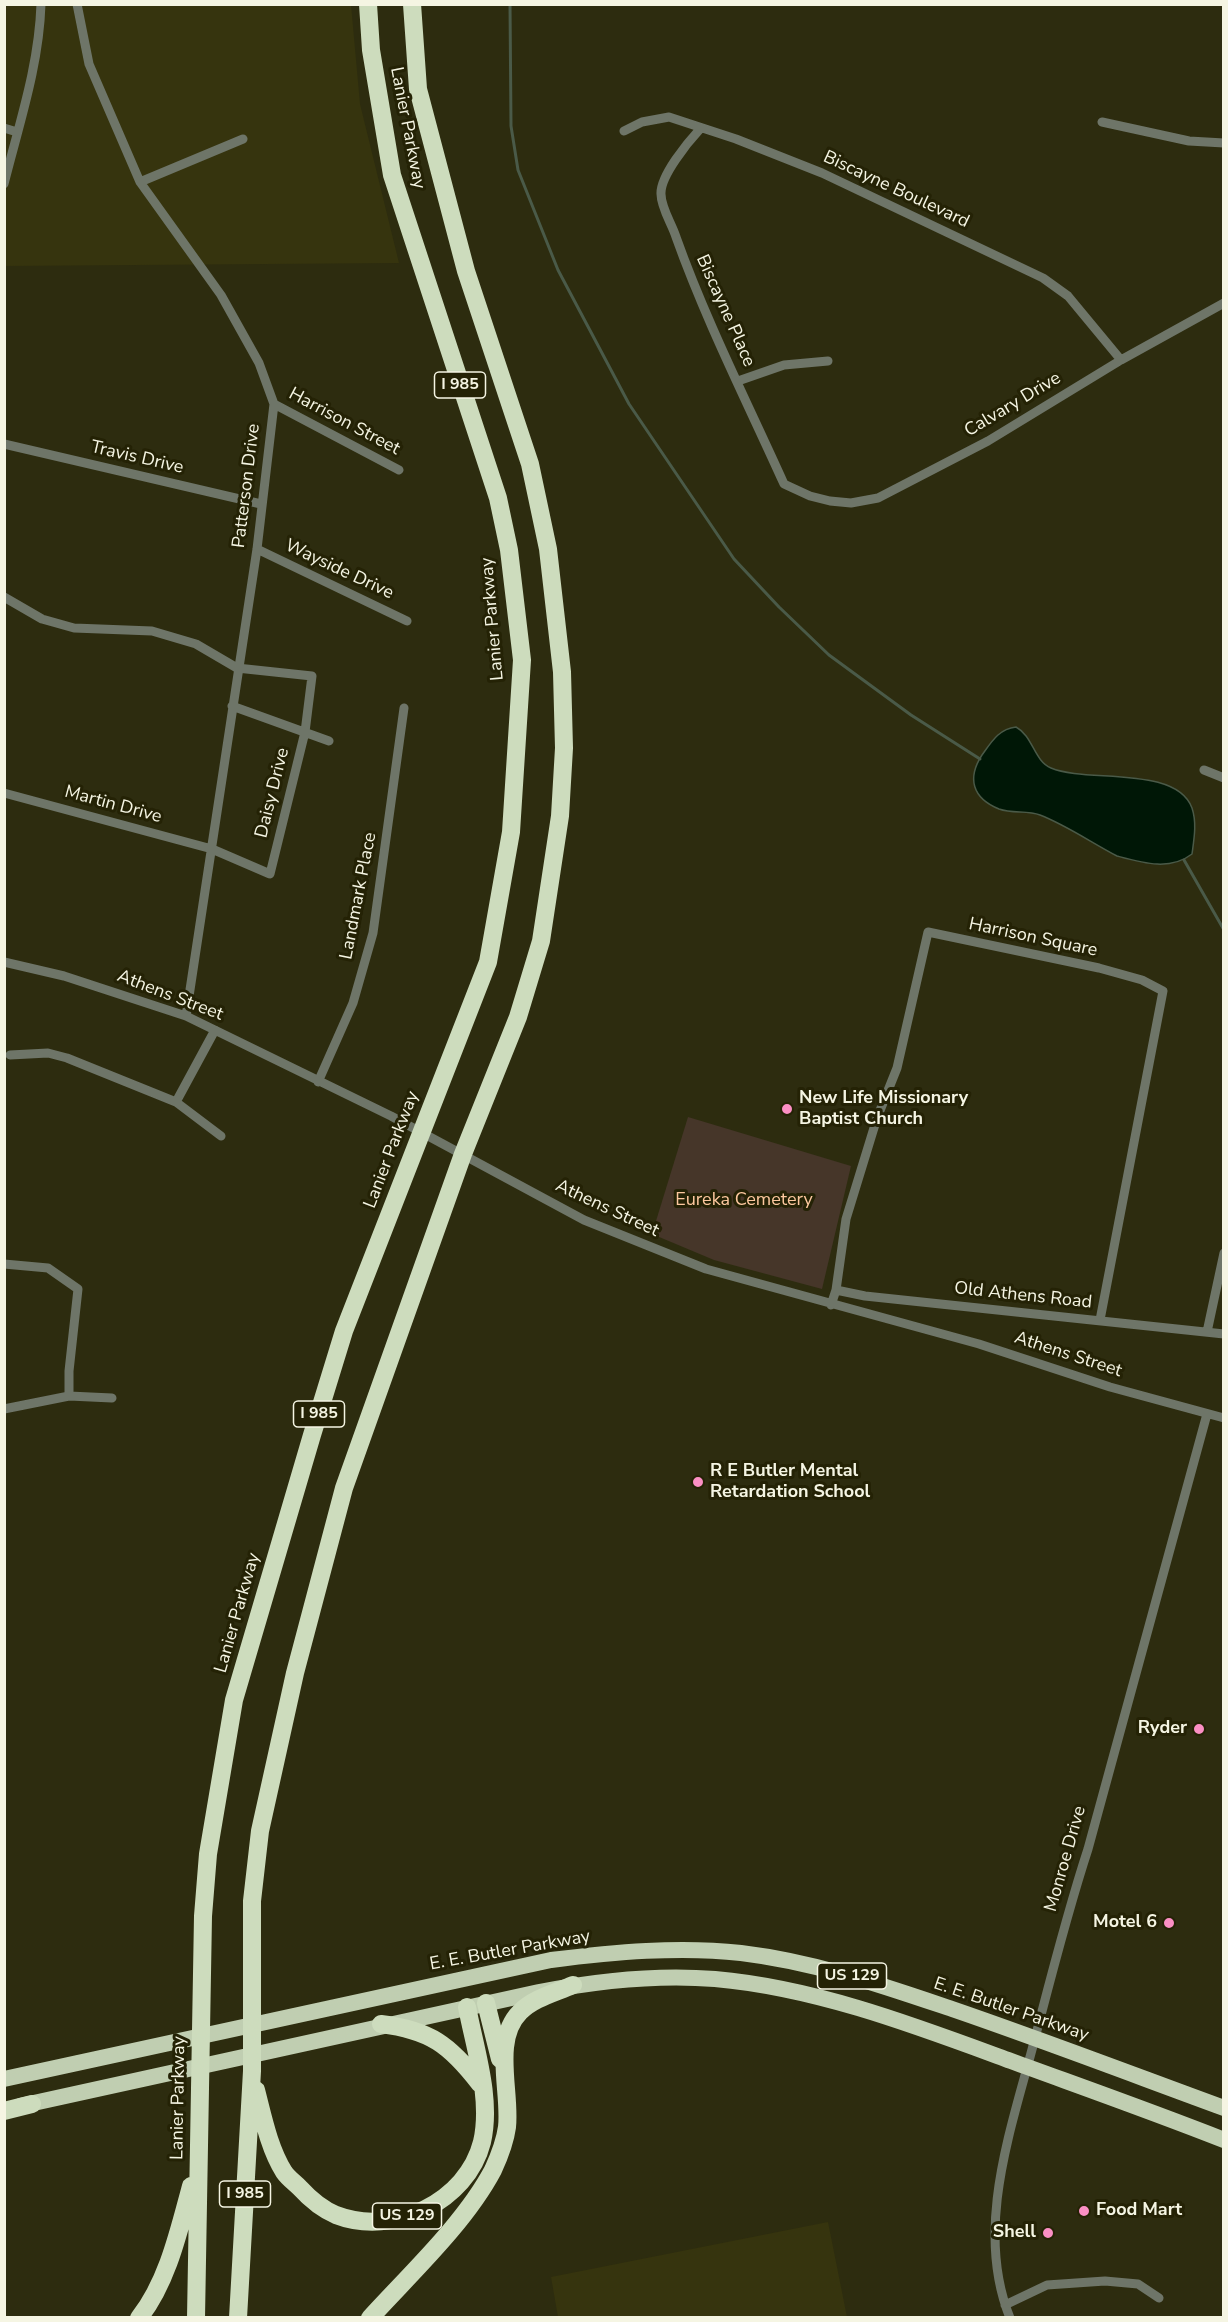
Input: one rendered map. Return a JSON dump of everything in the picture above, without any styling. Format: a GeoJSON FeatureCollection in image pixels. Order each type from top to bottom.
{"type":"FeatureCollection","features":[{"type":"Feature","properties":{"kind":"highway","name":"Lanier Parkway"},"geometry":{"type":"LineString","coordinates":[[196,2318],[203,1916],[208,1854],[234,1700],[344,1331],[488,962],[511,832],[522,660],[509,550],[498,498],[392,175],[371,50],[368,4]]}},
{"type":"Feature","properties":{"kind":"highway","name":"Lanier Parkway"},"geometry":{"type":"LineString","coordinates":[[238,2318],[252,2071],[252,1901],[260,1831],[295,1672],[344,1488],[463,1154],[518,1017],[541,940],[560,816],[564,748],[562,672],[548,549],[530,464],[466,271],[418,89],[412,4]]}},
{"type":"Feature","properties":{"kind":"highway","name":"E. E. Butler Parkway"},"geometry":{"type":"LineString","coordinates":[[4,2079],[480,1975],[590,1955],[691,1950],[739,1953],[817,1965],[1035,2038],[1224,2108]]}},
{"type":"Feature","properties":{"kind":"highway"},"geometry":{"type":"LineString","coordinates":[[480,1975],[508,2084]]}},
{"type":"Feature","properties":{"kind":"highway","name":"US 129"},"geometry":{"type":"LineString","coordinates":[[4,2110],[381,2024],[573,1985],[676,1978],[728,1981],[809,1995],[904,2022],[1219,2138]]}},
{"type":"Feature","properties":{"kind":"highway","name":"US 129"},"geometry":{"type":"LineString","coordinates":[[252,2071],[263,2117],[284,2173],[312,2200],[330,2212],[359,2219],[389,2221],[414,2215],[436,2204],[462,2180],[478,2157],[482,2141],[485,2114],[482,2087],[462,1979]]}},
{"type":"Feature","properties":{"kind":"highway"},"geometry":{"type":"LineString","coordinates":[[370,2318],[438,2245],[492,2173],[507,2128],[508,2084],[505,2042],[511,2025],[520,2012],[536,2001],[573,1985]]}},
{"type":"Feature","properties":{"kind":"highway"},"geometry":{"type":"LineString","coordinates":[[381,2024],[415,2030],[432,2037],[461,2060],[482,2087]]}},
{"type":"Feature","properties":{"kind":"highway"},"geometry":{"type":"LineString","coordinates":[[139,2318],[146,2309],[172,2252],[198,2161]]}},
{"type":"Feature","properties":{"kind":"street"},"geometry":{"type":"LineString","coordinates":[[4,184],[30,89],[40,28],[41,4]]}},
{"type":"Feature","properties":{"kind":"street","name":"Patterson Drive"},"geometry":{"type":"LineString","coordinates":[[77,5],[89,64],[140,182],[221,295],[260,363],[274,404],[257,549],[237,668],[186,1016]]}},
{"type":"Feature","properties":{"kind":"street","name":"Biscayne Boulevard"},"geometry":{"type":"LineString","coordinates":[[624,130],[642,122],[669,117],[736,139],[822,172],[1043,278],[1068,296],[1121,360]]}},
{"type":"Feature","properties":{"kind":"street"},"geometry":{"type":"LineString","coordinates":[[1101,122],[1189,141],[1224,143]]}},
{"type":"Feature","properties":{"kind":"street"},"geometry":{"type":"LineString","coordinates":[[4,128],[17,132]]}},
{"type":"Feature","properties":{"kind":"street","name":"Biscayne Place"},"geometry":{"type":"LineString","coordinates":[[700,129],[679,152],[660,193],[688,271],[784,484],[810,496]]}},
{"type":"Feature","properties":{"kind":"street"},"geometry":{"type":"LineString","coordinates":[[140,182],[243,139]]}},
{"type":"Feature","properties":{"kind":"street","name":"Calvary Drive"},"geometry":{"type":"LineString","coordinates":[[810,496],[851,503],[878,498],[988,441],[1121,360],[1224,303]]}},
{"type":"Feature","properties":{"kind":"street"},"geometry":{"type":"LineString","coordinates":[[738,381],[784,364],[828,361]]}},
{"type":"Feature","properties":{"kind":"street","name":"Harrison Street"},"geometry":{"type":"LineString","coordinates":[[274,404],[399,470]]}},
{"type":"Feature","properties":{"kind":"street","name":"Travis Drive"},"geometry":{"type":"LineString","coordinates":[[4,444],[261,504]]}},
{"type":"Feature","properties":{"kind":"street","name":"Wayside Drive"},"geometry":{"type":"LineString","coordinates":[[257,549],[408,621]]}},
{"type":"Feature","properties":{"kind":"street"},"geometry":{"type":"LineString","coordinates":[[4,597],[42,618],[74,628],[152,631],[196,644],[237,668],[312,676],[305,732],[329,741]]}},
{"type":"Feature","properties":{"kind":"street","name":"Daisy Drive"},"geometry":{"type":"LineString","coordinates":[[212,849],[270,874],[305,732],[232,706]]}},
{"type":"Feature","properties":{"kind":"street","name":"Landmark Place"},"geometry":{"type":"LineString","coordinates":[[318,1082],[353,1003],[373,933],[404,708]]}},
{"type":"Feature","properties":{"kind":"street"},"geometry":{"type":"LineString","coordinates":[[1204,770],[1224,778]]}},
{"type":"Feature","properties":{"kind":"street","name":"Martin Drive"},"geometry":{"type":"LineString","coordinates":[[4,793],[212,849]]}},
{"type":"Feature","properties":{"kind":"street","name":"Harrison Square"},"geometry":{"type":"LineString","coordinates":[[836,1290],[846,1219],[877,1118],[897,1068],[928,932],[1099,969],[1142,980],[1163,991],[1100,1320]]}},
{"type":"Feature","properties":{"kind":"street","name":"Athens Street"},"geometry":{"type":"LineString","coordinates":[[4,962],[64,976],[186,1016],[391,1116],[584,1220],[706,1269],[979,1344],[1110,1387],[1224,1418]]}},
{"type":"Feature","properties":{"kind":"street"},"geometry":{"type":"LineString","coordinates":[[176,1102],[215,1030]]}},
{"type":"Feature","properties":{"kind":"street"},"geometry":{"type":"LineString","coordinates":[[10,1055],[48,1053],[67,1058],[176,1102],[221,1136]]}},
{"type":"Feature","properties":{"kind":"street"},"geometry":{"type":"LineString","coordinates":[[1207,1332],[1224,1253]]}},
{"type":"Feature","properties":{"kind":"street"},"geometry":{"type":"LineString","coordinates":[[4,1264],[48,1268],[78,1288],[69,1371],[69,1396]]}},
{"type":"Feature","properties":{"kind":"street"},"geometry":{"type":"LineString","coordinates":[[831,1305],[836,1290]]}},
{"type":"Feature","properties":{"kind":"street","name":"Old Athens Road"},"geometry":{"type":"LineString","coordinates":[[836,1290],[865,1296],[1224,1334]]}},
{"type":"Feature","properties":{"kind":"street"},"geometry":{"type":"LineString","coordinates":[[4,1409],[69,1396],[112,1398]]}},
{"type":"Feature","properties":{"kind":"street","name":"Monroe Drive"},"geometry":{"type":"LineString","coordinates":[[1010,2318],[1005,2305],[996,2260],[998,2199],[1009,2140],[1066,1918],[1088,1849],[1207,1413]]}},
{"type":"Feature","properties":{"kind":"street"},"geometry":{"type":"LineString","coordinates":[[1005,2305],[1047,2285],[1105,2281],[1138,2284],[1159,2298]]}},
{"type":"Feature","properties":{"kind":"shaded area"},"geometry":{"type":"Polygon","coordinates":[[[4,5],[351,5],[360,104],[399,263],[5,266],[4,5]]]}},
{"type":"Feature","properties":{"kind":"shaded area"},"geometry":{"type":"Polygon","coordinates":[[[1016,727],[1026,736],[1045,765],[1051,768],[1086,775],[1150,780],[1168,786],[1183,795],[1194,814],[1195,831],[1192,854],[1184,859],[1165,864],[1117,856],[1050,819],[1030,813],[999,809],[983,799],[975,786],[977,763],[996,736],[1016,727]]]}},
{"type":"Feature","properties":{"kind":"shaded area"},"geometry":{"type":"Polygon","coordinates":[[[828,2222],[847,2317],[558,2317],[551,2277],[828,2222]]]}},
{"type":"Feature","properties":{"kind":"green space","name":"Eureka Cemetery"},"geometry":{"type":"Polygon","coordinates":[[[688,1117],[851,1166],[822,1289],[714,1260],[652,1234],[688,1117]]]}},
{"type":"Feature","properties":{"kind":"waterway"},"geometry":{"type":"LineString","coordinates":[[510,4],[511,126],[518,170],[558,270],[629,404],[734,559],[779,607],[829,655],[911,715],[980,759]]}},
{"type":"Feature","properties":{"kind":"waterway"},"geometry":{"type":"LineString","coordinates":[[1184,860],[1224,930]]}},
{"type":"Feature","properties":{"kind":"place","name":"New Life Missionary Baptist Church"},"geometry":{"type":"Point","coordinates":[787,1109]}},
{"type":"Feature","properties":{"kind":"place","name":"R E Butler Mental Retardation School"},"geometry":{"type":"Point","coordinates":[698,1482]}},
{"type":"Feature","properties":{"kind":"place","name":"Ryder"},"geometry":{"type":"Point","coordinates":[1199,1729]}},
{"type":"Feature","properties":{"kind":"place","name":"Motel 6"},"geometry":{"type":"Point","coordinates":[1169,1923]}},
{"type":"Feature","properties":{"kind":"place","name":"Food Mart"},"geometry":{"type":"Point","coordinates":[1084,2211]}},
{"type":"Feature","properties":{"kind":"place","name":"Shell"},"geometry":{"type":"Point","coordinates":[1048,2233]}}]}
